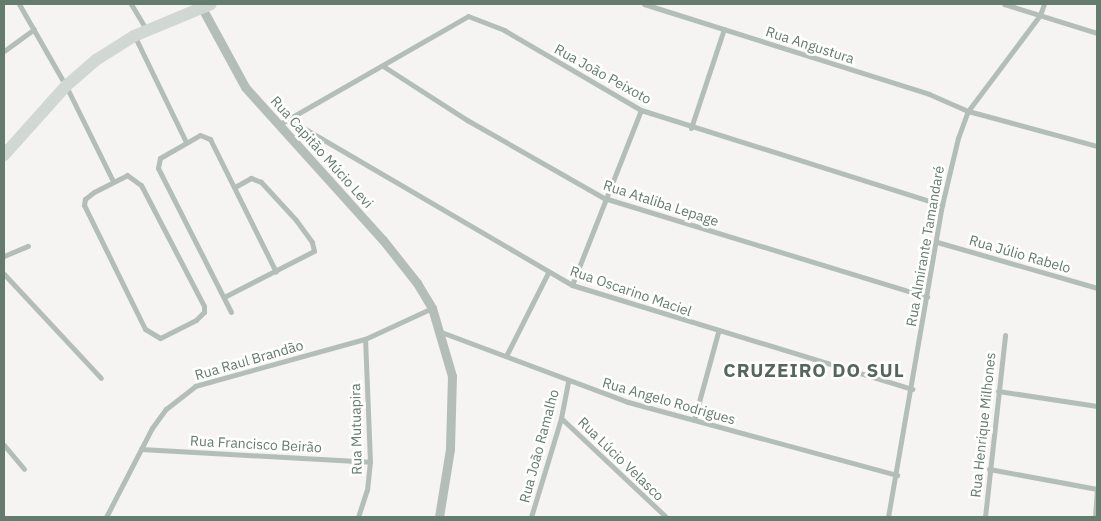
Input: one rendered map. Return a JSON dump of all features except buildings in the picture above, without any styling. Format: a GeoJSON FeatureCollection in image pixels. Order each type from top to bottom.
{"type":"FeatureCollection","features":[{"type":"Feature","properties":{"kind":"main road"},"geometry":{"type":"LineString","coordinates":[[4,154],[66,86],[96,60],[134,36],[206,6]]}},
{"type":"Feature","properties":{"kind":"street"},"geometry":{"type":"LineString","coordinates":[[18,4],[66,86],[112,179]]}},
{"type":"Feature","properties":{"kind":"street"},"geometry":{"type":"LineString","coordinates":[[132,4],[147,31]]}},
{"type":"Feature","properties":{"kind":"street","name":"Rua Angustura"},"geometry":{"type":"LineString","coordinates":[[644,4],[929,94],[968,111],[1097,146]]}},
{"type":"Feature","properties":{"kind":"street"},"geometry":{"type":"LineString","coordinates":[[1004,4],[1097,33]]}},
{"type":"Feature","properties":{"kind":"street","name":"Rua Almirante Tamandaré"},"geometry":{"type":"LineString","coordinates":[[888,517],[912,389],[942,205],[956,144],[968,111],[1040,15],[1044,4]]}},
{"type":"Feature","properties":{"kind":"street","name":"Rua Capitão Múcio Levi"},"geometry":{"type":"LineString","coordinates":[[206,6],[235,71],[278,125],[383,240],[417,283],[432,308],[441,332],[452,376],[453,419],[439,517]]}},
{"type":"Feature","properties":{"kind":"street","name":"Rua João Peixoto"},"geometry":{"type":"LineString","coordinates":[[278,125],[383,66],[459,19],[473,16],[504,30],[641,110],[691,128],[942,205]]}},
{"type":"Feature","properties":{"kind":"street"},"geometry":{"type":"LineString","coordinates":[[4,51],[34,29]]}},
{"type":"Feature","properties":{"kind":"street"},"geometry":{"type":"LineString","coordinates":[[691,128],[724,29]]}},
{"type":"Feature","properties":{"kind":"street"},"geometry":{"type":"LineString","coordinates":[[134,36],[186,142]]}},
{"type":"Feature","properties":{"kind":"street","name":"Rua Ataliba Lepage"},"geometry":{"type":"LineString","coordinates":[[383,66],[467,120],[604,198],[927,297]]}},
{"type":"Feature","properties":{"kind":"street"},"geometry":{"type":"LineString","coordinates":[[572,285],[604,198],[641,110]]}},
{"type":"Feature","properties":{"kind":"street","name":"Rua Oscarino Maciel"},"geometry":{"type":"LineString","coordinates":[[288,118],[548,273],[572,285],[718,332],[912,389]]}},
{"type":"Feature","properties":{"kind":"street"},"geometry":{"type":"LineString","coordinates":[[231,312],[158,168],[160,158],[200,135],[210,139],[276,272]]}},
{"type":"Feature","properties":{"kind":"street"},"geometry":{"type":"LineString","coordinates":[[127,174],[137,180],[204,306],[204,312],[196,320],[164,337],[156,338],[145,328],[84,205],[87,196],[112,179],[127,174]]}},
{"type":"Feature","properties":{"kind":"street"},"geometry":{"type":"LineString","coordinates":[[224,297],[311,253],[312,242],[258,179],[251,178],[235,187]]}},
{"type":"Feature","properties":{"kind":"street","name":"Rua Júlio Rabelo"},"geometry":{"type":"LineString","coordinates":[[937,242],[1097,288]]}},
{"type":"Feature","properties":{"kind":"street"},"geometry":{"type":"LineString","coordinates":[[4,256],[28,246]]}},
{"type":"Feature","properties":{"kind":"street"},"geometry":{"type":"LineString","coordinates":[[506,356],[548,273]]}},
{"type":"Feature","properties":{"kind":"street"},"geometry":{"type":"LineString","coordinates":[[4,274],[101,378]]}},
{"type":"Feature","properties":{"kind":"street","name":"Rua Raul Brandão"},"geometry":{"type":"LineString","coordinates":[[106,517],[141,449],[166,409],[195,386],[365,339],[432,308]]}},
{"type":"Feature","properties":{"kind":"street","name":"Rua Angelo Rodrigues"},"geometry":{"type":"LineString","coordinates":[[441,332],[568,382],[694,420],[897,475]]}},
{"type":"Feature","properties":{"kind":"street"},"geometry":{"type":"LineString","coordinates":[[694,420],[718,332]]}},
{"type":"Feature","properties":{"kind":"street","name":"Rua Henrique Milhones"},"geometry":{"type":"LineString","coordinates":[[985,517],[1005,335]]}},
{"type":"Feature","properties":{"kind":"street","name":"Rua Mutuapira"},"geometry":{"type":"LineString","coordinates":[[358,517],[367,490],[370,462],[365,339]]}},
{"type":"Feature","properties":{"kind":"street","name":"Rua João Ramalho"},"geometry":{"type":"LineString","coordinates":[[531,517],[561,418],[568,382]]}},
{"type":"Feature","properties":{"kind":"street"},"geometry":{"type":"LineString","coordinates":[[998,391],[1097,406]]}},
{"type":"Feature","properties":{"kind":"street","name":"Rua Lúcio Velasco"},"geometry":{"type":"LineString","coordinates":[[561,418],[666,517]]}},
{"type":"Feature","properties":{"kind":"street"},"geometry":{"type":"LineString","coordinates":[[4,444],[24,469]]}},
{"type":"Feature","properties":{"kind":"street","name":"Rua Francisco Beirão"},"geometry":{"type":"LineString","coordinates":[[141,449],[370,462]]}},
{"type":"Feature","properties":{"kind":"street"},"geometry":{"type":"LineString","coordinates":[[989,469],[1097,489],[1095,517]]}},
{"type":"Feature","properties":{"kind":"district","name":"CRUZEIRO DO SUL"},"geometry":{"type":"Point","coordinates":[814,371]}}]}
